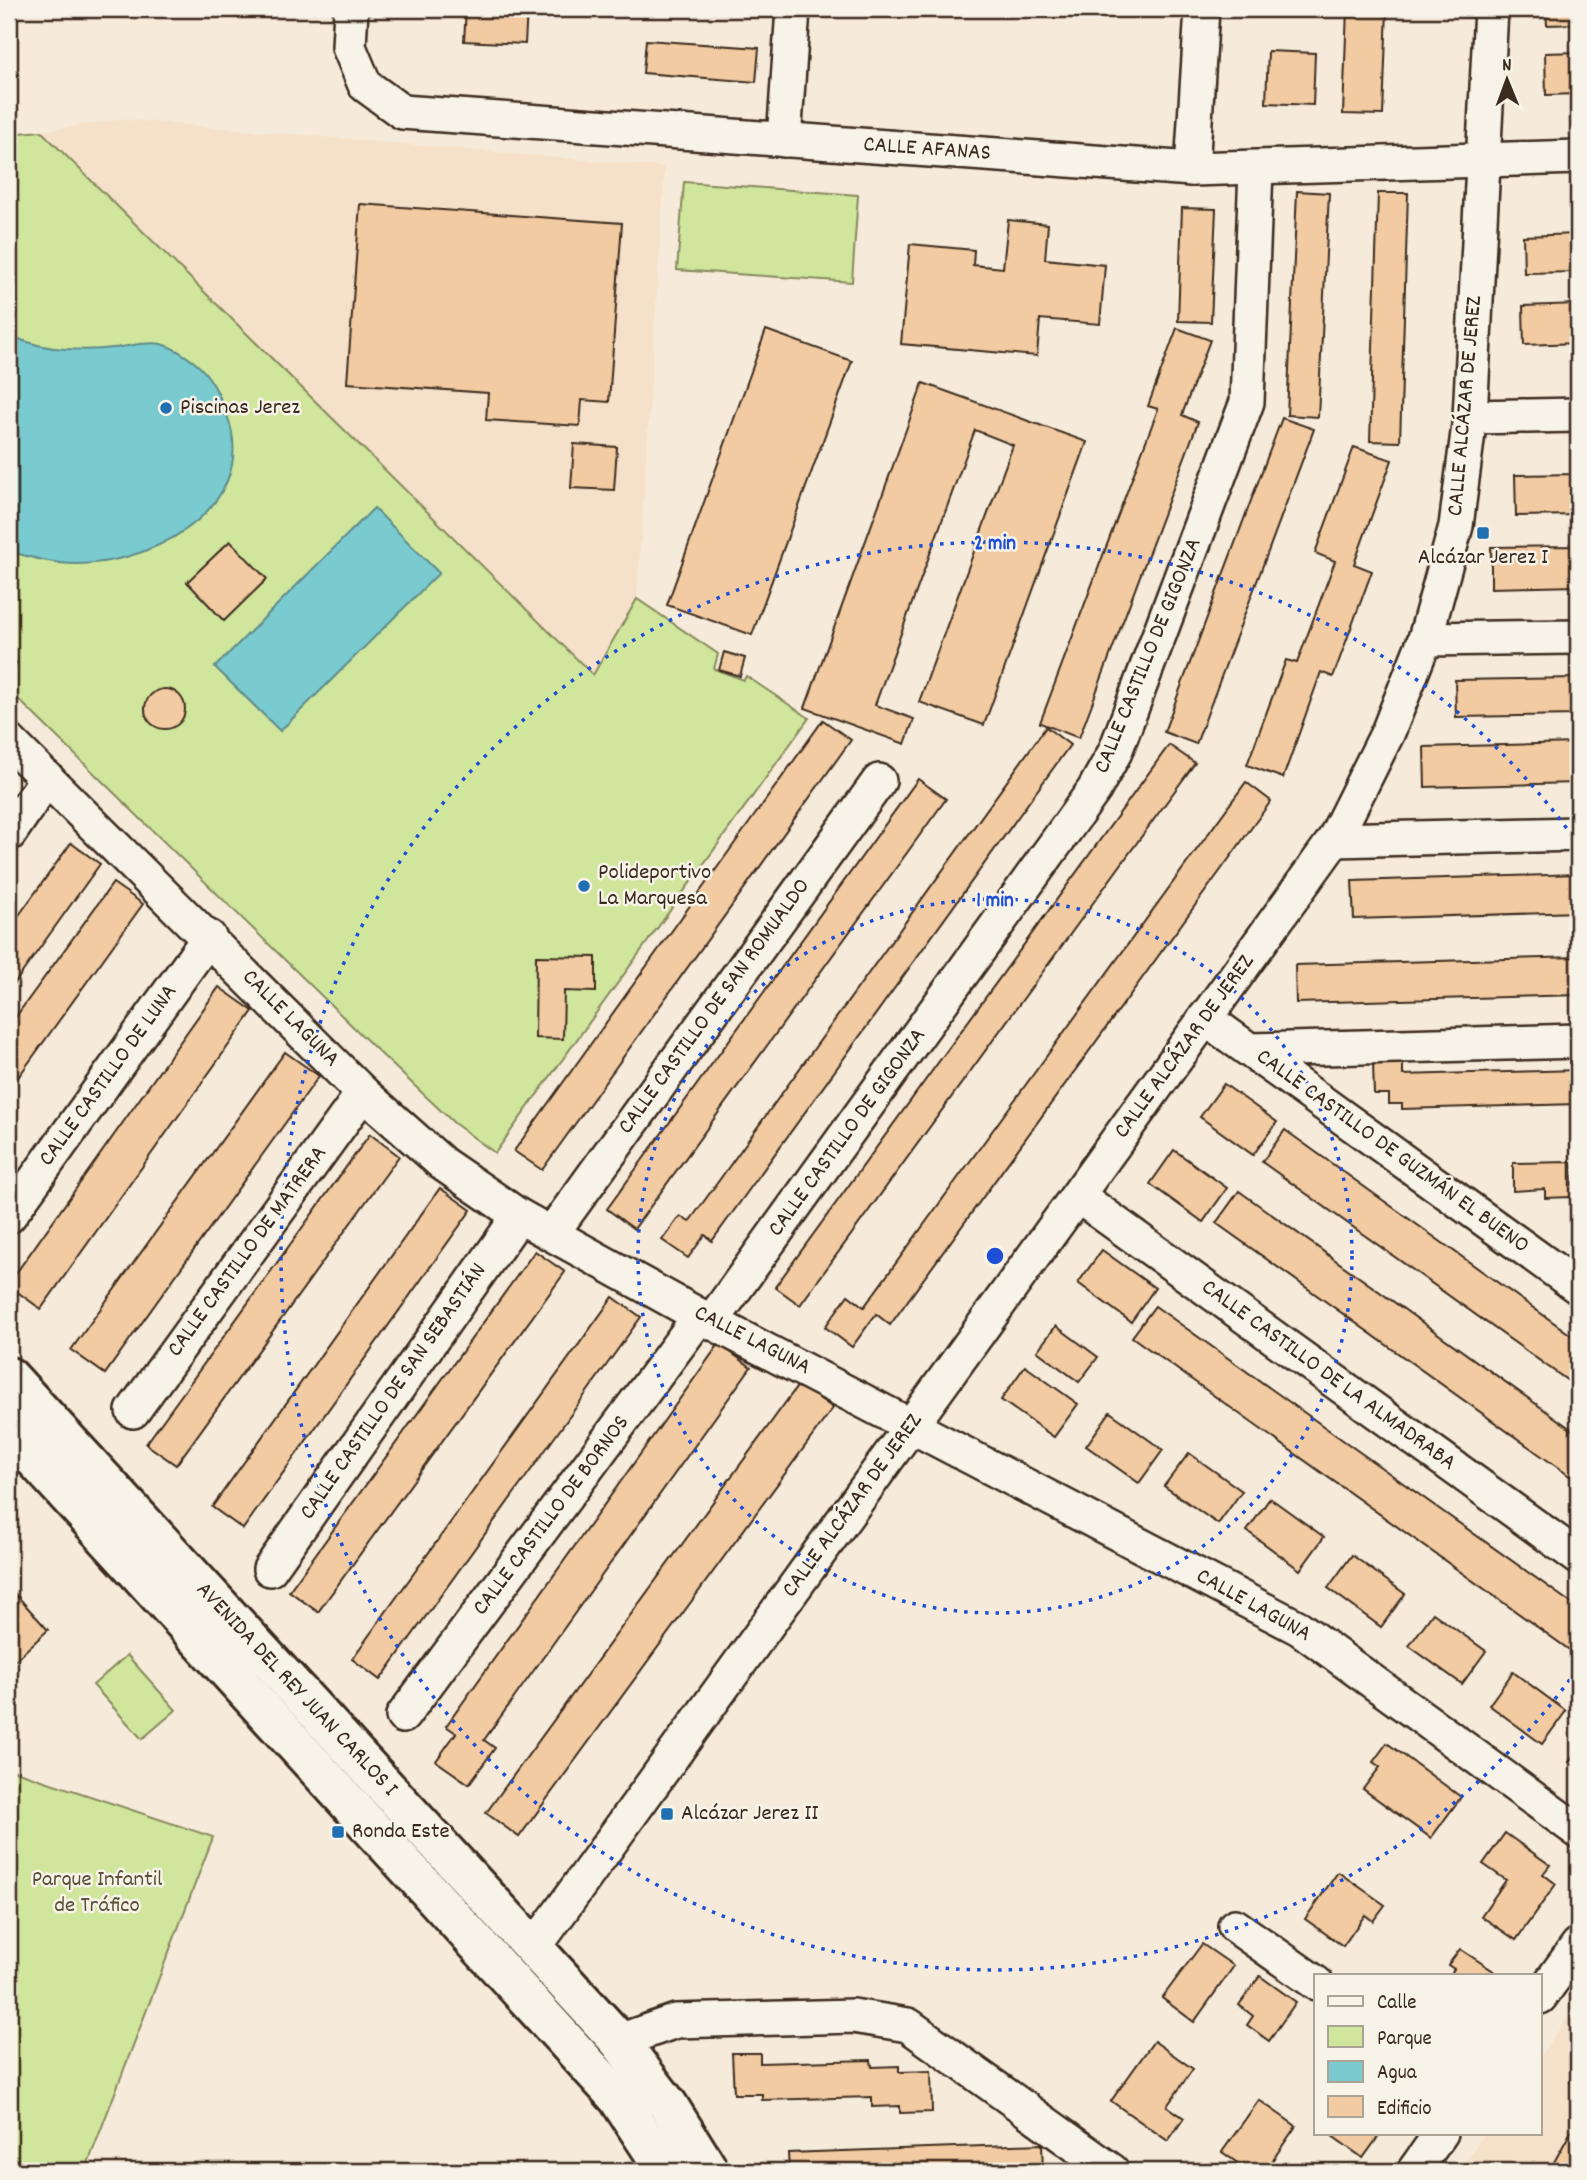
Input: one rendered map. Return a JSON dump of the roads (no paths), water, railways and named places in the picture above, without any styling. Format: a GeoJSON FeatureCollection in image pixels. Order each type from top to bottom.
{"type":"FeatureCollection","features":[{"type":"Feature","properties":{"kind":"main road","name":"AVENIDA DEL REY JUAN CARLOS I"},"geometry":{"type":"LineString","coordinates":[[9,1377],[619,2041],[668,2105],[709,2171]]}},
{"type":"Feature","properties":{"kind":"main road","name":"AVENIDA DEL REY JUAN CARLOS I"},"geometry":{"type":"LineString","coordinates":[[9,1432],[618,2098],[666,2171]]}},
{"type":"Feature","properties":{"kind":"street","name":"CALLE AFANAS"},"geometry":{"type":"LineString","coordinates":[[351,9],[349,47],[365,85],[402,112],[1192,169],[1578,157]]}},
{"type":"Feature","properties":{"kind":"street"},"geometry":{"type":"LineString","coordinates":[[784,140],[793,9]]}},
{"type":"Feature","properties":{"kind":"street"},"geometry":{"type":"LineString","coordinates":[[1192,169],[1202,9]]}},
{"type":"Feature","properties":{"kind":"street","name":"CALLE ALCÁZAR DE JEREZ"},"geometry":{"type":"LineString","coordinates":[[534,1948],[1334,840],[1388,732],[1425,639],[1456,526],[1470,417],[1491,9]]}},
{"type":"Feature","properties":{"kind":"street","name":"CALLE CASTILLO DE GIGONZA"},"geometry":{"type":"LineString","coordinates":[[706,1319],[1094,790],[1115,752],[1247,402],[1256,169]]}},
{"type":"Feature","properties":{"kind":"street"},"geometry":{"type":"LineString","coordinates":[[1470,417],[1578,415]]}},
{"type":"Feature","properties":{"kind":"street"},"geometry":{"type":"LineString","coordinates":[[1425,639],[1578,637]]}},
{"type":"Feature","properties":{"kind":"street","name":"CALLE LAGUNA"},"geometry":{"type":"LineString","coordinates":[[9,741],[363,1093],[443,1164],[519,1216],[706,1319],[912,1424],[1298,1628],[1578,1831]]}},
{"type":"Feature","properties":{"kind":"street"},"geometry":{"type":"LineString","coordinates":[[9,834],[47,778]]}},
{"type":"Feature","properties":{"kind":"street","name":"CALLE CASTILLO DE SAN ROMUALDO"},"geometry":{"type":"LineString","coordinates":[[552,1233],[879,781]]}},
{"type":"Feature","properties":{"kind":"street"},"geometry":{"type":"LineString","coordinates":[[1334,840],[1578,834]]}},
{"type":"Feature","properties":{"kind":"street","name":"CALLE CASTILLO DE LUNA"},"geometry":{"type":"LineString","coordinates":[[9,1216],[209,937]]}},
{"type":"Feature","properties":{"kind":"street","name":"CALLE CASTILLO DE GUZMÁN EL BUENO"},"geometry":{"type":"LineString","coordinates":[[1205,1018],[1578,1287]]}},
{"type":"Feature","properties":{"kind":"street"},"geometry":{"type":"LineString","coordinates":[[1250,1049],[1578,1041]]}},
{"type":"Feature","properties":{"kind":"street","name":"CALLE CASTILLO DE MATRERA"},"geometry":{"type":"LineString","coordinates":[[133,1411],[363,1093]]}},
{"type":"Feature","properties":{"kind":"street","name":"CALLE CASTILLO DE LA ALMADRABA"},"geometry":{"type":"LineString","coordinates":[[1078,1196],[1578,1557]]}},
{"type":"Feature","properties":{"kind":"street","name":"CALLE CASTILLO DE SAN SEBASTIÁN"},"geometry":{"type":"LineString","coordinates":[[270,1569],[519,1216]]}},
{"type":"Feature","properties":{"kind":"street"},"geometry":{"type":"LineString","coordinates":[[1543,1262],[1578,1261]]}},
{"type":"Feature","properties":{"kind":"street","name":"CALLE CASTILLO DE BORNOS"},"geometry":{"type":"LineString","coordinates":[[403,1717],[706,1319]]}},
{"type":"Feature","properties":{"kind":"street"},"geometry":{"type":"LineString","coordinates":[[1235,1926],[1314,1982]]}},
{"type":"Feature","properties":{"kind":"street"},"geometry":{"type":"LineString","coordinates":[[1542,1994],[1578,1945]]}},
{"type":"Feature","properties":{"kind":"street"},"geometry":{"type":"LineString","coordinates":[[619,2041],[676,2021],[853,2016],[908,2025],[1112,2171]]}},
{"type":"Feature","properties":{"kind":"street"},"geometry":{"type":"LineString","coordinates":[[1414,2171],[1440,2134]]}},
{"type":"Feature","properties":{"kind":"water"},"geometry":{"type":"Polygon","coordinates":[[[9,335],[36,345],[65,349],[161,344],[200,367],[210,379],[227,415],[233,449],[227,480],[211,506],[187,528],[158,545],[125,557],[92,563],[60,563],[9,551],[9,335]]]}},
{"type":"Feature","properties":{"kind":"water"},"geometry":{"type":"Polygon","coordinates":[[[374,508],[439,573],[280,731],[215,667],[374,508]]]}},
{"type":"Feature","properties":{"kind":"place","name":"Piscinas Jerez"},"geometry":{"type":"Point","coordinates":[166,408]}},
{"type":"Feature","properties":{"kind":"place","name":"Alcázar Jerez I"},"geometry":{"type":"Point","coordinates":[1483,533]}},
{"type":"Feature","properties":{"kind":"place","name":"Polideportivo La Marquesa"},"geometry":{"type":"Point","coordinates":[584,886]}},
{"type":"Feature","properties":{"kind":"place","name":"Alcázar Jerez II"},"geometry":{"type":"Point","coordinates":[667,1814]}},
{"type":"Feature","properties":{"kind":"place","name":"Ronda Este"},"geometry":{"type":"Point","coordinates":[338,1832]}},
{"type":"Feature","properties":{"kind":"park label","name":"Parque Infantil de Tráfico"},"geometry":{"type":"Point","coordinates":[97,1893]}}]}
